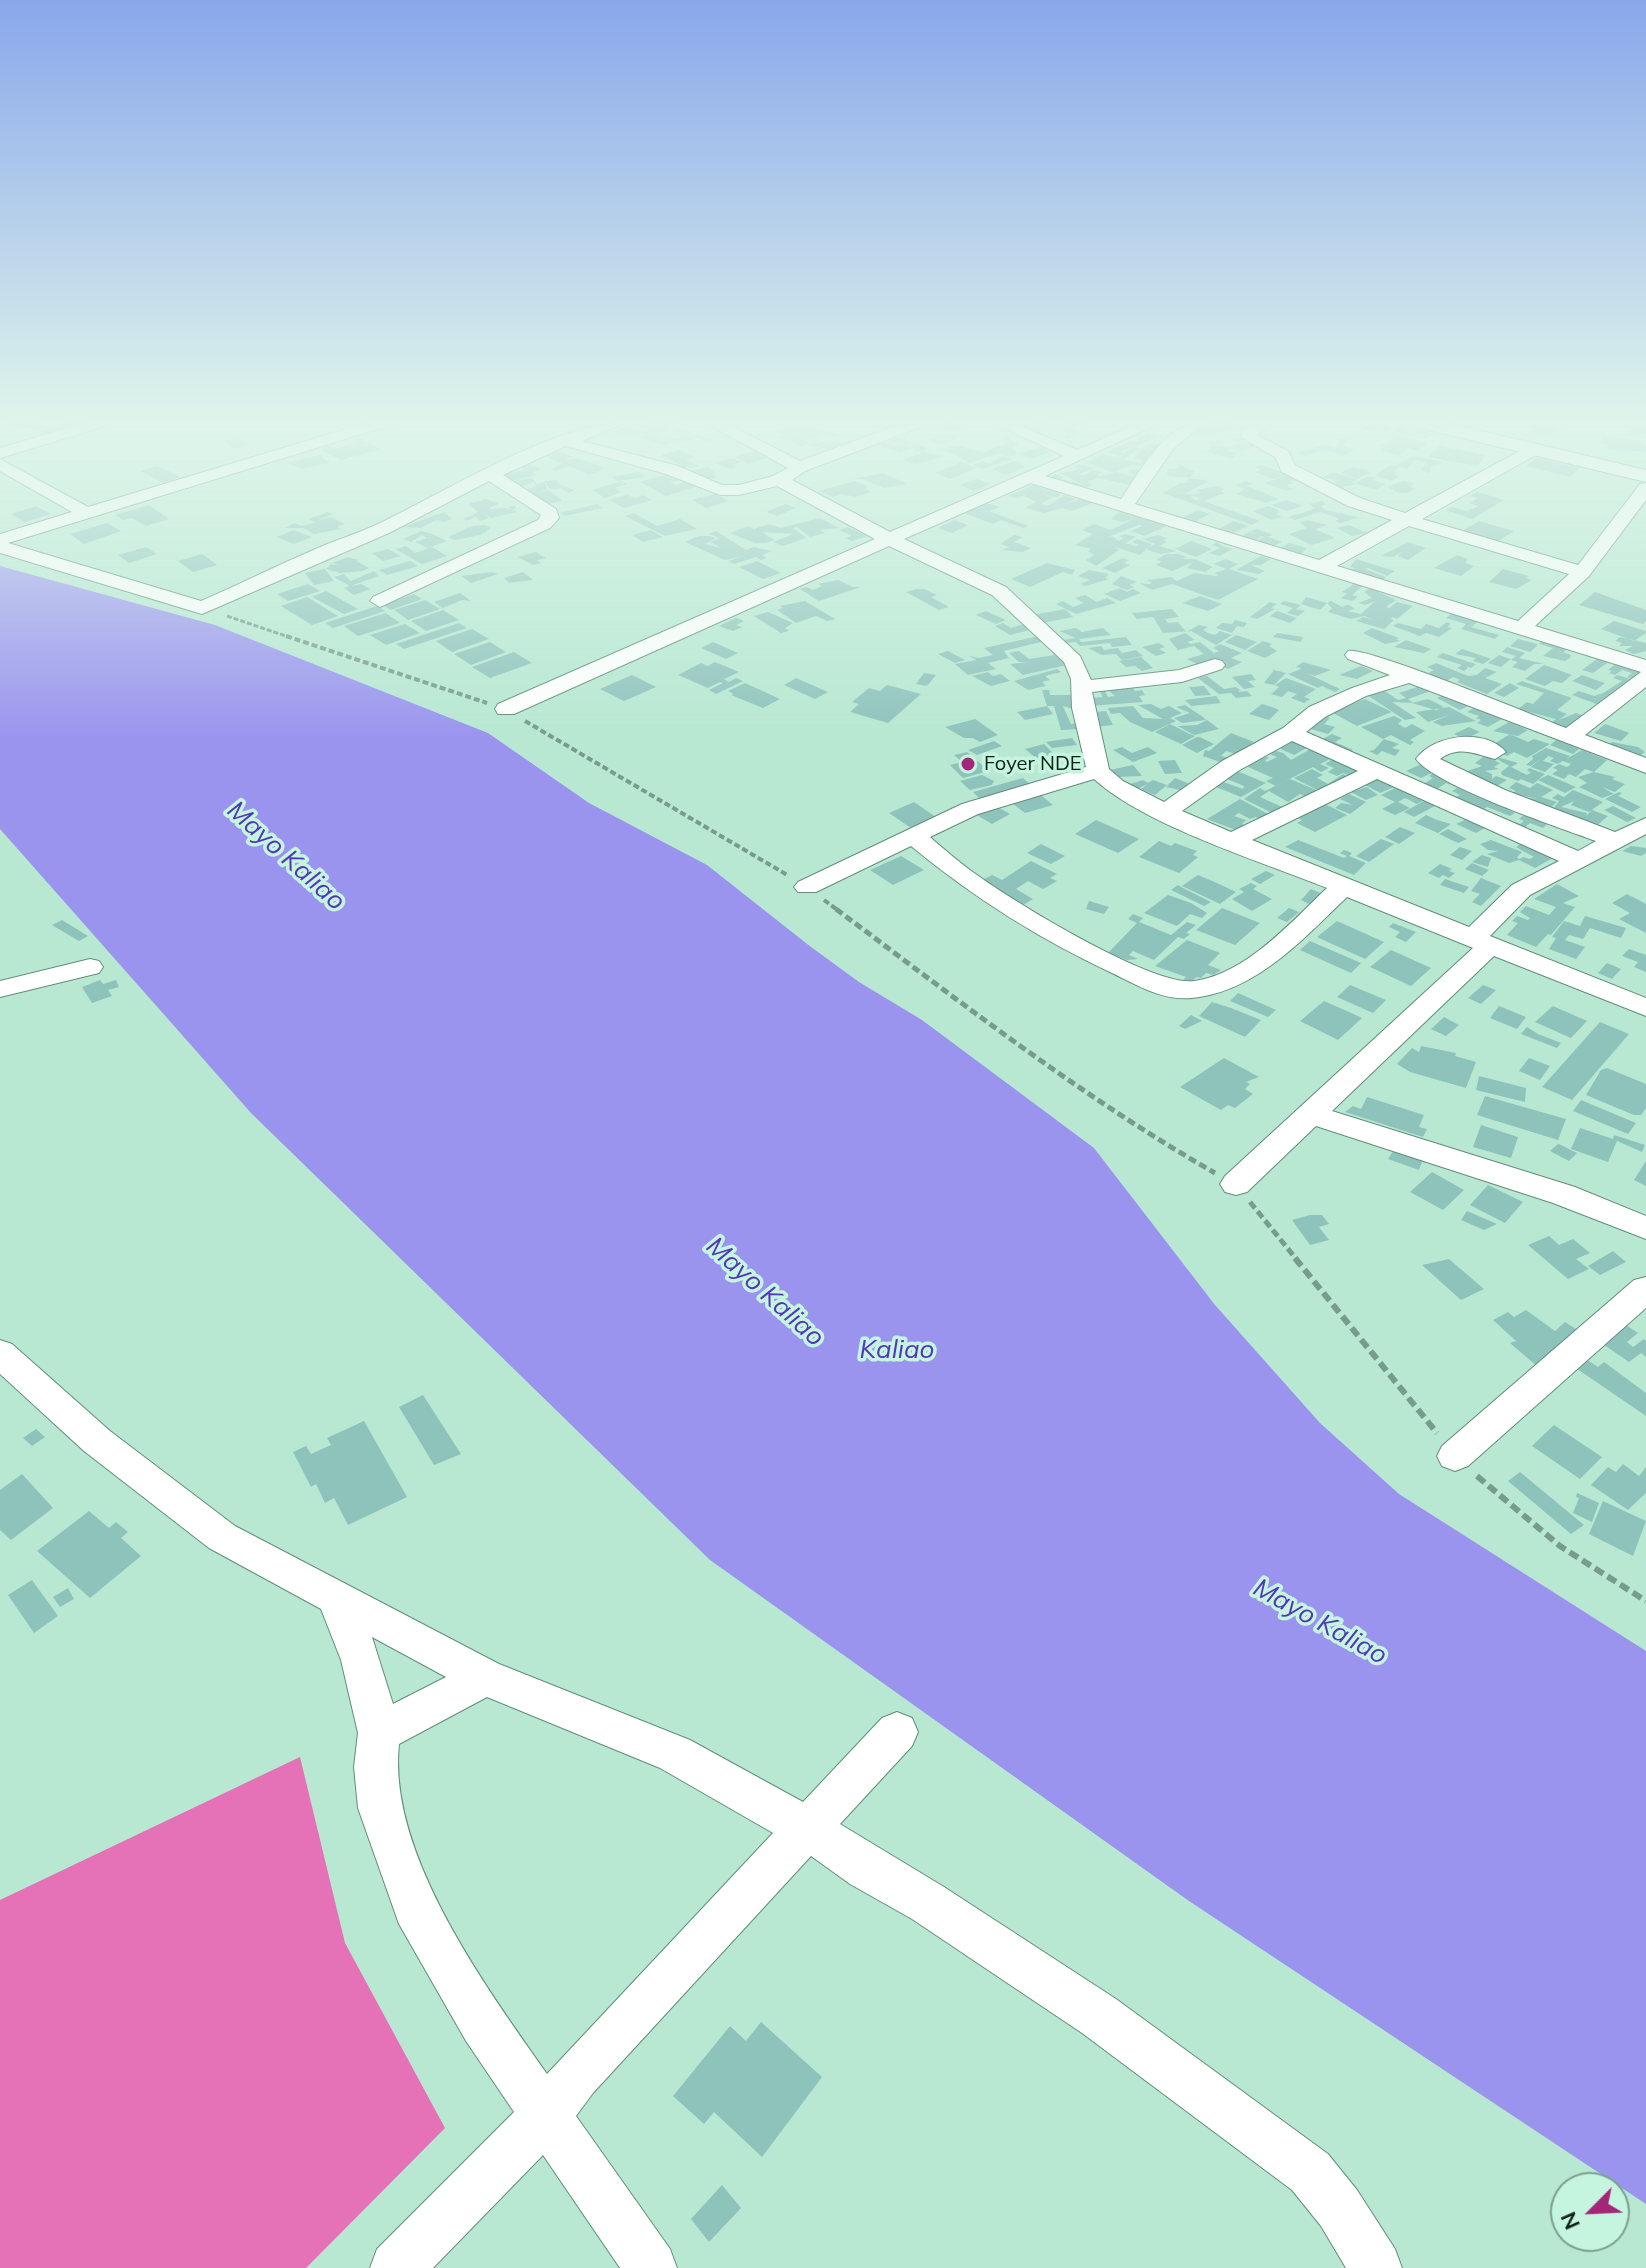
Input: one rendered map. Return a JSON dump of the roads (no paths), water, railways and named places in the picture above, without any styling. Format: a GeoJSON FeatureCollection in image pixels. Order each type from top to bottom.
{"type":"FeatureCollection","features":[{"type":"Feature","properties":{"kind":"street"},"geometry":{"type":"LineString","coordinates":[[0,540],[41,528]]}},
{"type":"Feature","properties":{"kind":"street"},"geometry":{"type":"LineString","coordinates":[[0,547],[202,608],[326,551],[385,528]]}},
{"type":"Feature","properties":{"kind":"street"},"geometry":{"type":"LineString","coordinates":[[380,601],[536,528]]}},
{"type":"Feature","properties":{"kind":"street"},"geometry":{"type":"LineString","coordinates":[[871,528],[999,591],[1073,660],[1098,771],[1115,786],[1164,813],[1646,1008]]}},
{"type":"Feature","properties":{"kind":"street"},"geometry":{"type":"LineString","coordinates":[[506,709],[913,528]]}},
{"type":"Feature","properties":{"kind":"street"},"geometry":{"type":"LineString","coordinates":[[1191,528],[1646,667]]}},
{"type":"Feature","properties":{"kind":"street"},"geometry":{"type":"LineString","coordinates":[[1319,568],[1392,528]]}},
{"type":"Feature","properties":{"kind":"street"},"geometry":{"type":"LineString","coordinates":[[1429,528],[1582,572]]}},
{"type":"Feature","properties":{"kind":"street"},"geometry":{"type":"LineString","coordinates":[[1522,628],[1582,572],[1616,528]]}},
{"type":"Feature","properties":{"kind":"street"},"geometry":{"type":"LineString","coordinates":[[1355,655],[1646,766]]}},
{"type":"Feature","properties":{"kind":"street"},"geometry":{"type":"LineString","coordinates":[[1081,687],[1182,676],[1215,665]]}},
{"type":"Feature","properties":{"kind":"street"},"geometry":{"type":"LineString","coordinates":[[1164,813],[1230,766],[1291,733],[1317,712],[1359,692],[1412,675]]}},
{"type":"Feature","properties":{"kind":"street"},"geometry":{"type":"LineString","coordinates":[[1570,736],[1646,677]]}},
{"type":"Feature","properties":{"kind":"street"},"geometry":{"type":"LineString","coordinates":[[1291,733],[1580,861]]}},
{"type":"Feature","properties":{"kind":"street"},"geometry":{"type":"LineString","coordinates":[[1495,752],[1456,742],[1447,743],[1427,759],[1497,795],[1617,841]]}},
{"type":"Feature","properties":{"kind":"street"},"geometry":{"type":"LineString","coordinates":[[807,887],[970,809],[1098,771]]}},
{"type":"Feature","properties":{"kind":"street"},"geometry":{"type":"LineString","coordinates":[[1231,841],[1376,771]]}},
{"type":"Feature","properties":{"kind":"street"},"geometry":{"type":"LineString","coordinates":[[1236,1184],[1313,1115],[1482,941],[1521,890],[1646,825]]}},
{"type":"Feature","properties":{"kind":"street"},"geometry":{"type":"LineString","coordinates":[[914,837],[970,882],[1073,945],[1167,989],[1182,992],[1213,987],[1270,954],[1344,886]]}},
{"type":"Feature","properties":{"kind":"street"},"geometry":{"type":"LineString","coordinates":[[0,989],[90,967]]}},
{"type":"Feature","properties":{"kind":"street"},"geometry":{"type":"LineString","coordinates":[[1313,1115],[1564,1195],[1646,1228]]}},
{"type":"Feature","properties":{"kind":"street"},"geometry":{"type":"LineString","coordinates":[[1455,1456],[1646,1289]]}},
{"type":"Feature","properties":{"kind":"street"},"geometry":{"type":"LineString","coordinates":[[0,1353],[97,1441],[222,1537],[485,1677],[675,1754],[807,1828],[866,1868],[928,1903],[1099,2016],[1310,2172],[1339,2208],[1376,2268]]}},
{"type":"Feature","properties":{"kind":"street"},"geometry":{"type":"LineString","coordinates":[[335,1595],[361,1660],[379,1733],[375,1767],[380,1808],[422,1924],[483,2024],[651,2268]]}},
{"type":"Feature","properties":{"kind":"street"},"geometry":{"type":"LineString","coordinates":[[379,1733],[485,1677]]}},
{"type":"Feature","properties":{"kind":"street"},"geometry":{"type":"LineString","coordinates":[[396,2268],[547,2115],[576,2076],[897,1732]]}},
{"type":"Feature","properties":{"kind":"water","name":"Kaliao"},"geometry":{"type":"Polygon","coordinates":[[[0,566],[215,625],[488,733],[589,803],[707,865],[811,947],[859,982],[922,1020],[1094,1148],[1215,1305],[1320,1423],[1399,1494],[1646,1651],[1646,2204],[1630,2193],[1630,2172],[1598,2172],[1189,1901],[710,1560],[251,1113],[0,829],[0,566]]]}},
{"type":"Feature","properties":{"kind":"place","name":"Foyer NDE"},"geometry":{"type":"Point","coordinates":[968,764]}},
{"type":"Feature","properties":{"kind":"water label","name":"Mayo Kaliao"},"geometry":{"type":"Point","coordinates":[286,856]}},
{"type":"Feature","properties":{"kind":"water label","name":"Mayo Kaliao"},"geometry":{"type":"Point","coordinates":[765,1292]}},
{"type":"Feature","properties":{"kind":"water label","name":"Mayo Kaliao"},"geometry":{"type":"Point","coordinates":[1320,1622]}}]}
